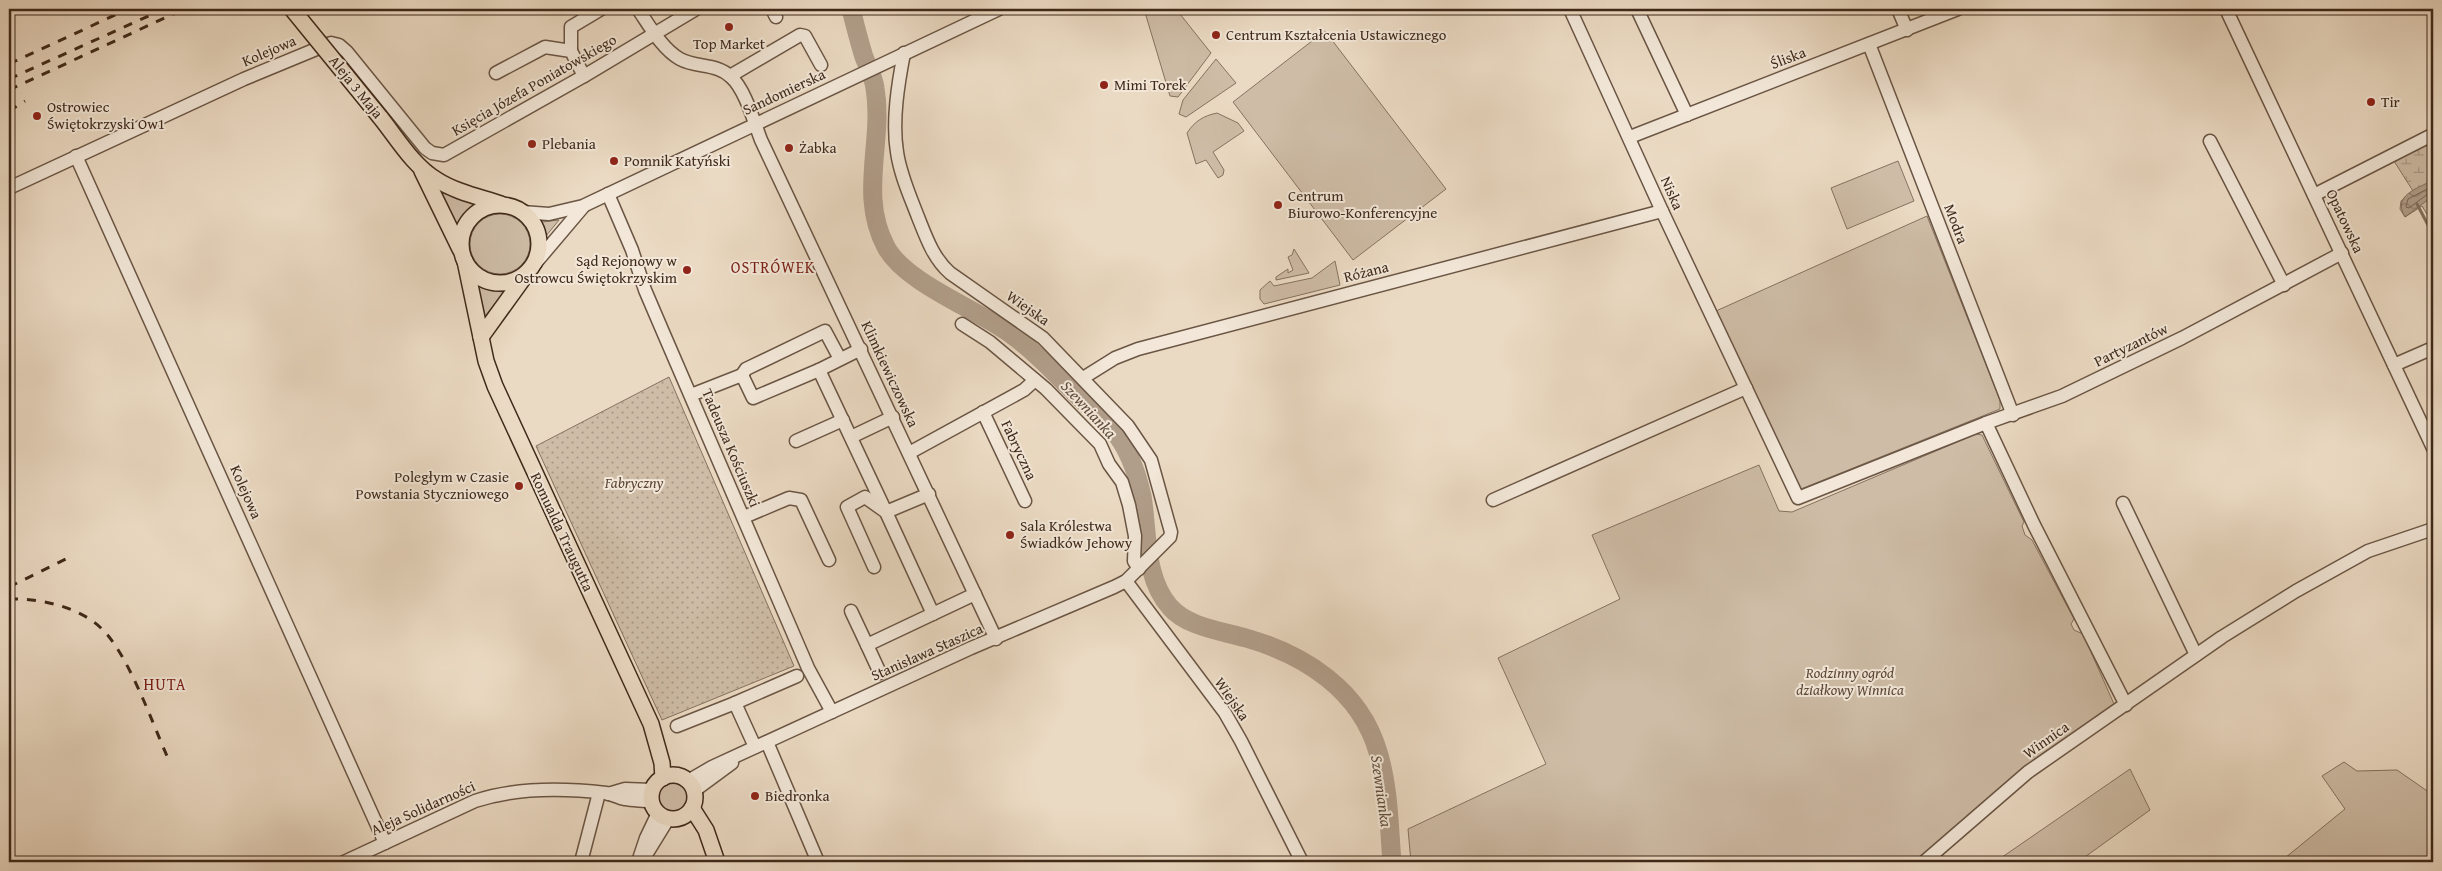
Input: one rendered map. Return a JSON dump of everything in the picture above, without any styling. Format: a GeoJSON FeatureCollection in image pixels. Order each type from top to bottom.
{"type":"FeatureCollection","features":[{"type":"Feature","properties":{"kind":"main road","name":"Aleja 3 Maja"},"geometry":{"type":"LineString","coordinates":[[292,9],[419,165],[443,184],[503,205]]}},
{"type":"Feature","properties":{"kind":"main road","name":"Aleja 3 Maja"},"geometry":{"type":"LineString","coordinates":[[419,165],[462,256]]}},
{"type":"Feature","properties":{"kind":"main road"},"geometry":{"type":"LineString","coordinates":[[481,337],[531,268],[538,255],[539,238],[532,222],[522,212],[503,205],[486,207],[471,217],[463,231],[462,256],[471,271],[480,278],[497,283],[514,280],[531,268]]}},
{"type":"Feature","properties":{"kind":"main road","name":"Romualda Traugutta"},"geometry":{"type":"LineString","coordinates":[[462,256],[486,361],[495,386],[652,724],[662,763],[680,781],[695,801],[688,812]]}},
{"type":"Feature","properties":{"kind":"main road"},"geometry":{"type":"LineString","coordinates":[[658,806],[680,781]]}},
{"type":"Feature","properties":{"kind":"main road"},"geometry":{"type":"LineString","coordinates":[[658,806],[688,812],[716,860]]}},
{"type":"Feature","properties":{"kind":"street"},"geometry":{"type":"LineString","coordinates":[[584,76],[572,51],[571,27],[601,9]]}},
{"type":"Feature","properties":{"kind":"street"},"geometry":{"type":"LineString","coordinates":[[638,9],[655,33],[673,54],[681,60],[714,67],[730,76],[800,35],[805,36],[821,65]]}},
{"type":"Feature","properties":{"kind":"street","name":"Księcia Józefa Poniatowskiego"},"geometry":{"type":"LineString","coordinates":[[439,156],[447,154],[584,76],[696,9]]}},
{"type":"Feature","properties":{"kind":"street","name":"Sandomierska"},"geometry":{"type":"LineString","coordinates":[[522,212],[549,214],[583,206],[999,9]]}},
{"type":"Feature","properties":{"kind":"street","name":"Niska"},"geometry":{"type":"LineString","coordinates":[[1570,9],[1630,137],[1662,211],[1798,498]]}},
{"type":"Feature","properties":{"kind":"street"},"geometry":{"type":"LineString","coordinates":[[1637,9],[1687,115]]}},
{"type":"Feature","properties":{"kind":"street"},"geometry":{"type":"LineString","coordinates":[[1898,9],[1907,30]]}},
{"type":"Feature","properties":{"kind":"street","name":"Śliska"},"geometry":{"type":"LineString","coordinates":[[1630,137],[1958,9]]}},
{"type":"Feature","properties":{"kind":"street","name":"Opatowska"},"geometry":{"type":"LineString","coordinates":[[2226,9],[2433,448]]}},
{"type":"Feature","properties":{"kind":"street","name":"Kolejowa"},"geometry":{"type":"LineString","coordinates":[[9,188],[244,79],[331,44],[339,45],[347,52],[421,144],[429,152],[439,156]]}},
{"type":"Feature","properties":{"kind":"street","name":"Modra"},"geometry":{"type":"LineString","coordinates":[[1869,44],[2013,415]]}},
{"type":"Feature","properties":{"kind":"street"},"geometry":{"type":"LineString","coordinates":[[496,72],[546,47],[572,51]]}},
{"type":"Feature","properties":{"kind":"street","name":"Wiejska"},"geometry":{"type":"LineString","coordinates":[[904,53],[898,94],[896,150],[908,191],[935,255],[950,273],[1043,338],[1084,378],[1128,426],[1151,460],[1171,532],[1166,542],[1126,581],[1225,713],[1302,862]]}},
{"type":"Feature","properties":{"kind":"street","name":"Klimkiewiczowska"},"geometry":{"type":"LineString","coordinates":[[730,76],[737,85],[755,123],[996,638]]}},
{"type":"Feature","properties":{"kind":"street"},"geometry":{"type":"LineString","coordinates":[[2314,194],[2430,136]]}},
{"type":"Feature","properties":{"kind":"street"},"geometry":{"type":"LineString","coordinates":[[2210,140],[2284,285]]}},
{"type":"Feature","properties":{"kind":"street","name":"Kolejowa"},"geometry":{"type":"LineString","coordinates":[[76,156],[158,334],[384,843]]}},
{"type":"Feature","properties":{"kind":"street","name":"Tadeusza Kościuszki"},"geometry":{"type":"LineString","coordinates":[[608,194],[632,250],[645,290],[808,668],[832,712]]}},
{"type":"Feature","properties":{"kind":"street","name":"Sandomierska"},"geometry":{"type":"LineString","coordinates":[[531,268],[583,206]]}},
{"type":"Feature","properties":{"kind":"street","name":"Różana"},"geometry":{"type":"LineString","coordinates":[[1084,378],[1115,358],[1138,349],[1662,211]]}},
{"type":"Feature","properties":{"kind":"street","name":"Partyzantów"},"geometry":{"type":"LineString","coordinates":[[1798,498],[1986,423],[2013,415],[2071,392],[2182,338],[2342,253]]}},
{"type":"Feature","properties":{"kind":"street"},"geometry":{"type":"LineString","coordinates":[[962,324],[990,342],[1035,380],[1100,444],[1109,464],[1122,482],[1135,536],[1134,561],[1139,569]]}},
{"type":"Feature","properties":{"kind":"street"},"geometry":{"type":"LineString","coordinates":[[690,395],[742,375],[746,369],[826,332],[840,359]]}},
{"type":"Feature","properties":{"kind":"street"},"geometry":{"type":"LineString","coordinates":[[2394,365],[2433,348]]}},
{"type":"Feature","properties":{"kind":"street"},"geometry":{"type":"LineString","coordinates":[[742,375],[754,398],[861,350]]}},
{"type":"Feature","properties":{"kind":"street"},"geometry":{"type":"LineString","coordinates":[[819,370],[932,614]]}},
{"type":"Feature","properties":{"kind":"street","name":"Fabryczna"},"geometry":{"type":"LineString","coordinates":[[909,453],[1024,390],[1035,380]]}},
{"type":"Feature","properties":{"kind":"street"},"geometry":{"type":"LineString","coordinates":[[1493,500],[1746,388]]}},
{"type":"Feature","properties":{"kind":"street","name":"Fabryczna"},"geometry":{"type":"LineString","coordinates":[[983,412],[1025,501]]}},
{"type":"Feature","properties":{"kind":"street"},"geometry":{"type":"LineString","coordinates":[[851,437],[893,417]]}},
{"type":"Feature","properties":{"kind":"street"},"geometry":{"type":"LineString","coordinates":[[796,441],[843,420]]}},
{"type":"Feature","properties":{"kind":"street"},"geometry":{"type":"LineString","coordinates":[[1986,423],[2034,526],[2126,705]]}},
{"type":"Feature","properties":{"kind":"street"},"geometry":{"type":"LineString","coordinates":[[886,512],[928,494]]}},
{"type":"Feature","properties":{"kind":"street"},"geometry":{"type":"LineString","coordinates":[[874,567],[847,508],[865,497],[886,512]]}},
{"type":"Feature","properties":{"kind":"street"},"geometry":{"type":"LineString","coordinates":[[744,517],[789,498],[802,500],[829,560]]}},
{"type":"Feature","properties":{"kind":"street"},"geometry":{"type":"LineString","coordinates":[[2123,504],[2196,655]]}},
{"type":"Feature","properties":{"kind":"street","name":"Winnica"},"geometry":{"type":"LineString","coordinates":[[1924,862],[2028,772],[2196,655],[2296,591],[2368,551],[2433,529]]}},
{"type":"Feature","properties":{"kind":"street","name":"Stanisława Staszica"},"geometry":{"type":"LineString","coordinates":[[680,781],[970,648],[1126,581]]}},
{"type":"Feature","properties":{"kind":"street"},"geometry":{"type":"LineString","coordinates":[[867,645],[975,594]]}},
{"type":"Feature","properties":{"kind":"street"},"geometry":{"type":"LineString","coordinates":[[852,612],[880,673]]}},
{"type":"Feature","properties":{"kind":"street"},"geometry":{"type":"LineString","coordinates":[[677,726],[797,676]]}},
{"type":"Feature","properties":{"kind":"street"},"geometry":{"type":"LineString","coordinates":[[735,703],[761,744],[818,862]]}},
{"type":"Feature","properties":{"kind":"street","name":"Aleja Solidarności"},"geometry":{"type":"LineString","coordinates":[[344,862],[492,795],[529,790],[604,793],[625,789],[658,806]]}},
{"type":"Feature","properties":{"kind":"street"},"geometry":{"type":"LineString","coordinates":[[581,862],[604,793]]}},
{"type":"Feature","properties":{"kind":"street"},"geometry":{"type":"LineString","coordinates":[[640,862],[658,806]]}},
{"type":"Feature","properties":{"kind":"green space"},"geometry":{"type":"Polygon","coordinates":[[[1144,9],[1176,9],[1211,53],[1178,97],[1170,96],[1144,9]]]}},
{"type":"Feature","properties":{"kind":"green space"},"geometry":{"type":"Polygon","coordinates":[[[1325,31],[1446,189],[1353,260],[1233,102],[1325,31]]]}},
{"type":"Feature","properties":{"kind":"green space"},"geometry":{"type":"Polygon","coordinates":[[[1216,59],[1236,83],[1186,117],[1179,114],[1183,100],[1216,59]]]}},
{"type":"Feature","properties":{"kind":"green space"},"geometry":{"type":"Polygon","coordinates":[[[1217,113],[1238,123],[1244,131],[1213,152],[1224,170],[1223,175],[1218,178],[1206,160],[1196,164],[1187,133],[1200,120],[1217,113]]]}},
{"type":"Feature","properties":{"kind":"green space"},"geometry":{"type":"Polygon","coordinates":[[[2433,139],[2433,224],[2422,206],[2405,217],[2400,209],[2401,201],[2413,191],[2394,161],[2433,139]]]}},
{"type":"Feature","properties":{"kind":"green space"},"geometry":{"type":"Polygon","coordinates":[[[1898,161],[1914,201],[1847,229],[1831,188],[1898,161]]]}},
{"type":"Feature","properties":{"kind":"green space"},"geometry":{"type":"Polygon","coordinates":[[[440,192],[476,204],[466,212],[457,225],[440,192]]]}},
{"type":"Feature","properties":{"kind":"green space"},"geometry":{"type":"Polygon","coordinates":[[[494,214],[506,214],[522,222],[528,232],[530,244],[528,256],[522,266],[506,274],[494,274],[478,266],[470,250],[470,238],[478,222],[494,214]]]}},
{"type":"Feature","properties":{"kind":"green space"},"geometry":{"type":"Polygon","coordinates":[[[1927,216],[2000,400],[2000,409],[1801,489],[1716,311],[1927,216]]]}},
{"type":"Feature","properties":{"kind":"green space"},"geometry":{"type":"Polygon","coordinates":[[[559,220],[546,236],[542,222],[559,220]]]}},
{"type":"Feature","properties":{"kind":"green space"},"geometry":{"type":"Polygon","coordinates":[[[1294,249],[1309,273],[1276,280],[1276,277],[1288,269],[1288,273],[1293,270],[1288,257],[1292,255],[1294,249]]]}},
{"type":"Feature","properties":{"kind":"green space"},"geometry":{"type":"Polygon","coordinates":[[[1335,261],[1340,285],[1264,304],[1260,299],[1260,290],[1270,281],[1274,286],[1312,278],[1335,261]]]}},
{"type":"Feature","properties":{"kind":"green space"},"geometry":{"type":"Polygon","coordinates":[[[478,286],[504,292],[485,316],[478,286]]]}},
{"type":"Feature","properties":{"kind":"green space","name":"Fabryczny"},"geometry":{"type":"Polygon","coordinates":[[[669,377],[794,666],[662,720],[536,446],[669,377]]]}},
{"type":"Feature","properties":{"kind":"green space","name":"Rodzinny ogród działkowy Winnica"},"geometry":{"type":"Polygon","coordinates":[[[1976,434],[1982,435],[2024,522],[2022,526],[2025,535],[2032,540],[2074,619],[2071,624],[2074,630],[2083,634],[2114,704],[1919,862],[1411,862],[1408,829],[1546,764],[1498,658],[1620,599],[1592,535],[1759,465],[1779,511],[1792,512],[1976,434]]]}},
{"type":"Feature","properties":{"kind":"green space"},"geometry":{"type":"Polygon","coordinates":[[[2344,762],[2357,771],[2397,770],[2433,795],[2433,862],[2280,862],[2345,809],[2322,776],[2344,762]]]}},
{"type":"Feature","properties":{"kind":"green space"},"geometry":{"type":"Polygon","coordinates":[[[2130,769],[2150,810],[2078,862],[1995,862],[2130,769]]]}},
{"type":"Feature","properties":{"kind":"green space"},"geometry":{"type":"Polygon","coordinates":[[[673,782],[679,783],[687,791],[687,803],[679,811],[673,812],[667,811],[659,803],[658,797],[659,791],[667,783],[673,782]]]}},
{"type":"Feature","properties":{"kind":"water"},"geometry":{"type":"Polygon","coordinates":[[[2433,180],[2433,196],[2405,217],[2402,209],[2404,198],[2414,190],[2433,180]]]}},
{"type":"Feature","properties":{"kind":"waterway","name":"Szewnianka"},"geometry":{"type":"LineString","coordinates":[[851,9],[862,51],[875,88],[877,128],[873,168],[874,208],[878,227],[886,247],[896,260],[926,284],[998,326],[1021,342],[1113,430],[1131,461],[1142,496],[1151,569],[1162,595],[1177,614],[1195,624],[1268,645],[1289,654],[1327,678],[1344,693],[1358,710],[1370,730],[1382,765],[1392,862]]}},
{"type":"Feature","properties":{"kind":"waterway"},"geometry":{"type":"LineString","coordinates":[[2417,204],[2429,227],[2433,252]]}},
{"type":"Feature","properties":{"kind":"railway"},"geometry":{"type":"LineString","coordinates":[[9,64],[128,9]]}},
{"type":"Feature","properties":{"kind":"railway"},"geometry":{"type":"LineString","coordinates":[[9,79],[164,9]]}},
{"type":"Feature","properties":{"kind":"railway"},"geometry":{"type":"LineString","coordinates":[[9,90],[184,9]]}},
{"type":"Feature","properties":{"kind":"railway"},"geometry":{"type":"LineString","coordinates":[[9,111],[25,101]]}},
{"type":"Feature","properties":{"kind":"railway"},"geometry":{"type":"LineString","coordinates":[[9,587],[70,557]]}},
{"type":"Feature","properties":{"kind":"railway"},"geometry":{"type":"LineString","coordinates":[[9,599],[34,600],[59,605],[83,615],[102,629],[112,640],[130,671],[167,756]]}},
{"type":"Feature","properties":{"kind":"place","name":"Top Market"},"geometry":{"type":"Point","coordinates":[729,27]}},
{"type":"Feature","properties":{"kind":"place","name":"Centrum Kształcenia Ustawicznego"},"geometry":{"type":"Point","coordinates":[1216,35]}},
{"type":"Feature","properties":{"kind":"place","name":"Mimi Torek"},"geometry":{"type":"Point","coordinates":[1104,85]}},
{"type":"Feature","properties":{"kind":"place","name":"Tir"},"geometry":{"type":"Point","coordinates":[2371,102]}},
{"type":"Feature","properties":{"kind":"place","name":"Ostrowiec Świętokrzyski Ow1"},"geometry":{"type":"Point","coordinates":[37,116]}},
{"type":"Feature","properties":{"kind":"place","name":"Plebania"},"geometry":{"type":"Point","coordinates":[532,144]}},
{"type":"Feature","properties":{"kind":"place","name":"Żabka"},"geometry":{"type":"Point","coordinates":[789,148]}},
{"type":"Feature","properties":{"kind":"place","name":"Pomnik Katyński"},"geometry":{"type":"Point","coordinates":[614,161]}},
{"type":"Feature","properties":{"kind":"place","name":"Centrum Biurowo-Konferencyjne"},"geometry":{"type":"Point","coordinates":[1278,205]}},
{"type":"Feature","properties":{"kind":"place","name":"Sąd Rejonowy w Ostrowcu Świętokrzyskim"},"geometry":{"type":"Point","coordinates":[687,270]}},
{"type":"Feature","properties":{"kind":"place","name":"Poległym w Czasie Powstania Styczniowego"},"geometry":{"type":"Point","coordinates":[519,486]}},
{"type":"Feature","properties":{"kind":"place","name":"Sala Królestwa Świadków Jehowy"},"geometry":{"type":"Point","coordinates":[1010,535]}},
{"type":"Feature","properties":{"kind":"place","name":"Biedronka"},"geometry":{"type":"Point","coordinates":[755,796]}},
{"type":"Feature","properties":{"kind":"district","name":"OSTRÓWEK"},"geometry":{"type":"Point","coordinates":[773,267]}},
{"type":"Feature","properties":{"kind":"district","name":"HUTA"},"geometry":{"type":"Point","coordinates":[165,684]}}]}
